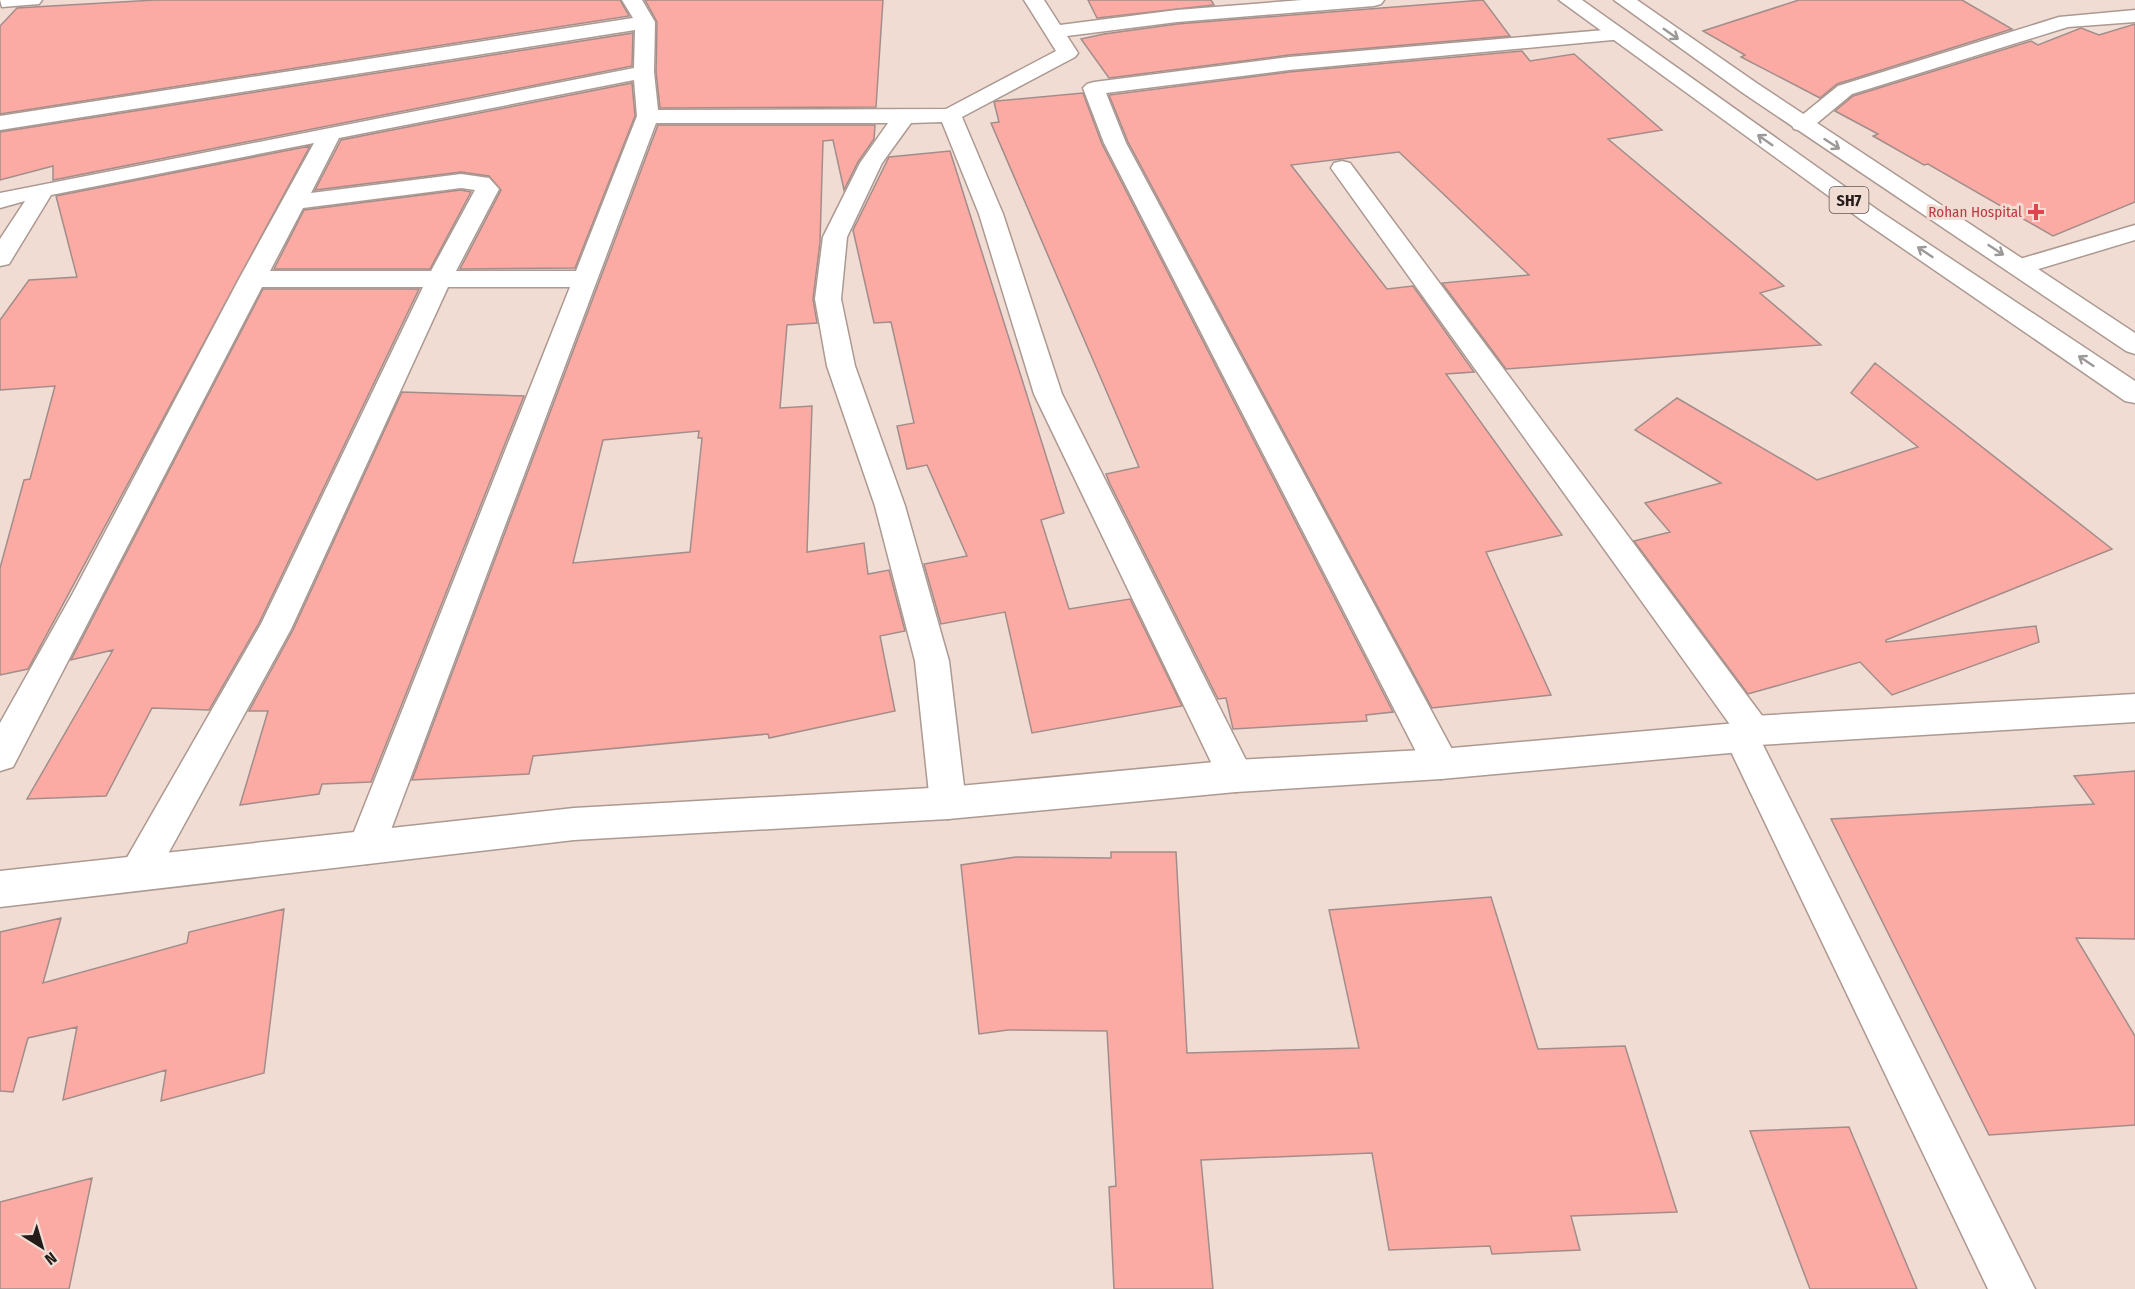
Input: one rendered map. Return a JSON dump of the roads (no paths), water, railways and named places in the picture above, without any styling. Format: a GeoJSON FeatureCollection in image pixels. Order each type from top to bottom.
{"type":"FeatureCollection","features":[{"type":"Feature","properties":{"kind":"street"},"geometry":{"type":"LineString","coordinates":[[2,2],[32,0]]}},
{"type":"Feature","properties":{"kind":"street"},"geometry":{"type":"LineString","coordinates":[[367,847],[648,116],[644,72],[645,22],[632,0]]}},
{"type":"Feature","properties":{"kind":"street"},"geometry":{"type":"LineString","coordinates":[[1034,0],[1068,54],[1094,88],[1115,143],[1441,765]]}},
{"type":"Feature","properties":{"kind":"street"},"geometry":{"type":"LineString","coordinates":[[1055,32],[1172,8],[1374,0]]}},
{"type":"Feature","properties":{"kind":"street","name":"SH7"},"geometry":{"type":"LineString","coordinates":[[1569,0],[1871,216],[2135,393]]}},
{"type":"Feature","properties":{"kind":"street","name":"SH7"},"geometry":{"type":"LineString","coordinates":[[1624,0],[1802,124],[2022,266],[2135,345]]}},
{"type":"Feature","properties":{"kind":"street"},"geometry":{"type":"LineString","coordinates":[[1802,124],[1845,90],[2066,21],[2135,16]]}},
{"type":"Feature","properties":{"kind":"street"},"geometry":{"type":"LineString","coordinates":[[0,123],[645,22]]}},
{"type":"Feature","properties":{"kind":"street"},"geometry":{"type":"LineString","coordinates":[[1094,88],[1166,77],[1330,59],[1616,35]]}},
{"type":"Feature","properties":{"kind":"street"},"geometry":{"type":"LineString","coordinates":[[648,116],[904,117],[950,115],[1068,54]]}},
{"type":"Feature","properties":{"kind":"street"},"geometry":{"type":"LineString","coordinates":[[0,201],[43,190],[644,72]]}},
{"type":"Feature","properties":{"kind":"street"},"geometry":{"type":"LineString","coordinates":[[950,115],[991,214],[1048,394],[1236,776]]}},
{"type":"Feature","properties":{"kind":"street"},"geometry":{"type":"LineString","coordinates":[[904,117],[871,163],[835,237],[828,299],[841,366],[890,506],[932,661],[948,803]]}},
{"type":"Feature","properties":{"kind":"street"},"geometry":{"type":"LineString","coordinates":[[0,756],[62,645],[252,279],[330,135]]}},
{"type":"Feature","properties":{"kind":"street"},"geometry":{"type":"LineString","coordinates":[[1342,168],[1748,734],[2012,1289]]}},
{"type":"Feature","properties":{"kind":"street"},"geometry":{"type":"LineString","coordinates":[[138,873],[275,629],[439,279],[487,189],[481,183],[441,183],[293,202]]}},
{"type":"Feature","properties":{"kind":"street"},"geometry":{"type":"LineString","coordinates":[[0,259],[43,190]]}},
{"type":"Feature","properties":{"kind":"street"},"geometry":{"type":"LineString","coordinates":[[2022,266],[2135,232]]}},
{"type":"Feature","properties":{"kind":"street"},"geometry":{"type":"LineString","coordinates":[[252,279],[585,279]]}},
{"type":"Feature","properties":{"kind":"street"},"geometry":{"type":"LineString","coordinates":[[0,889],[574,824],[948,803],[1236,776],[1441,765],[1748,734],[2135,708]]}},
{"type":"Feature","properties":{"kind":"place","name":"Rohan Hospital"},"geometry":{"type":"Point","coordinates":[2036,212]}}]}
